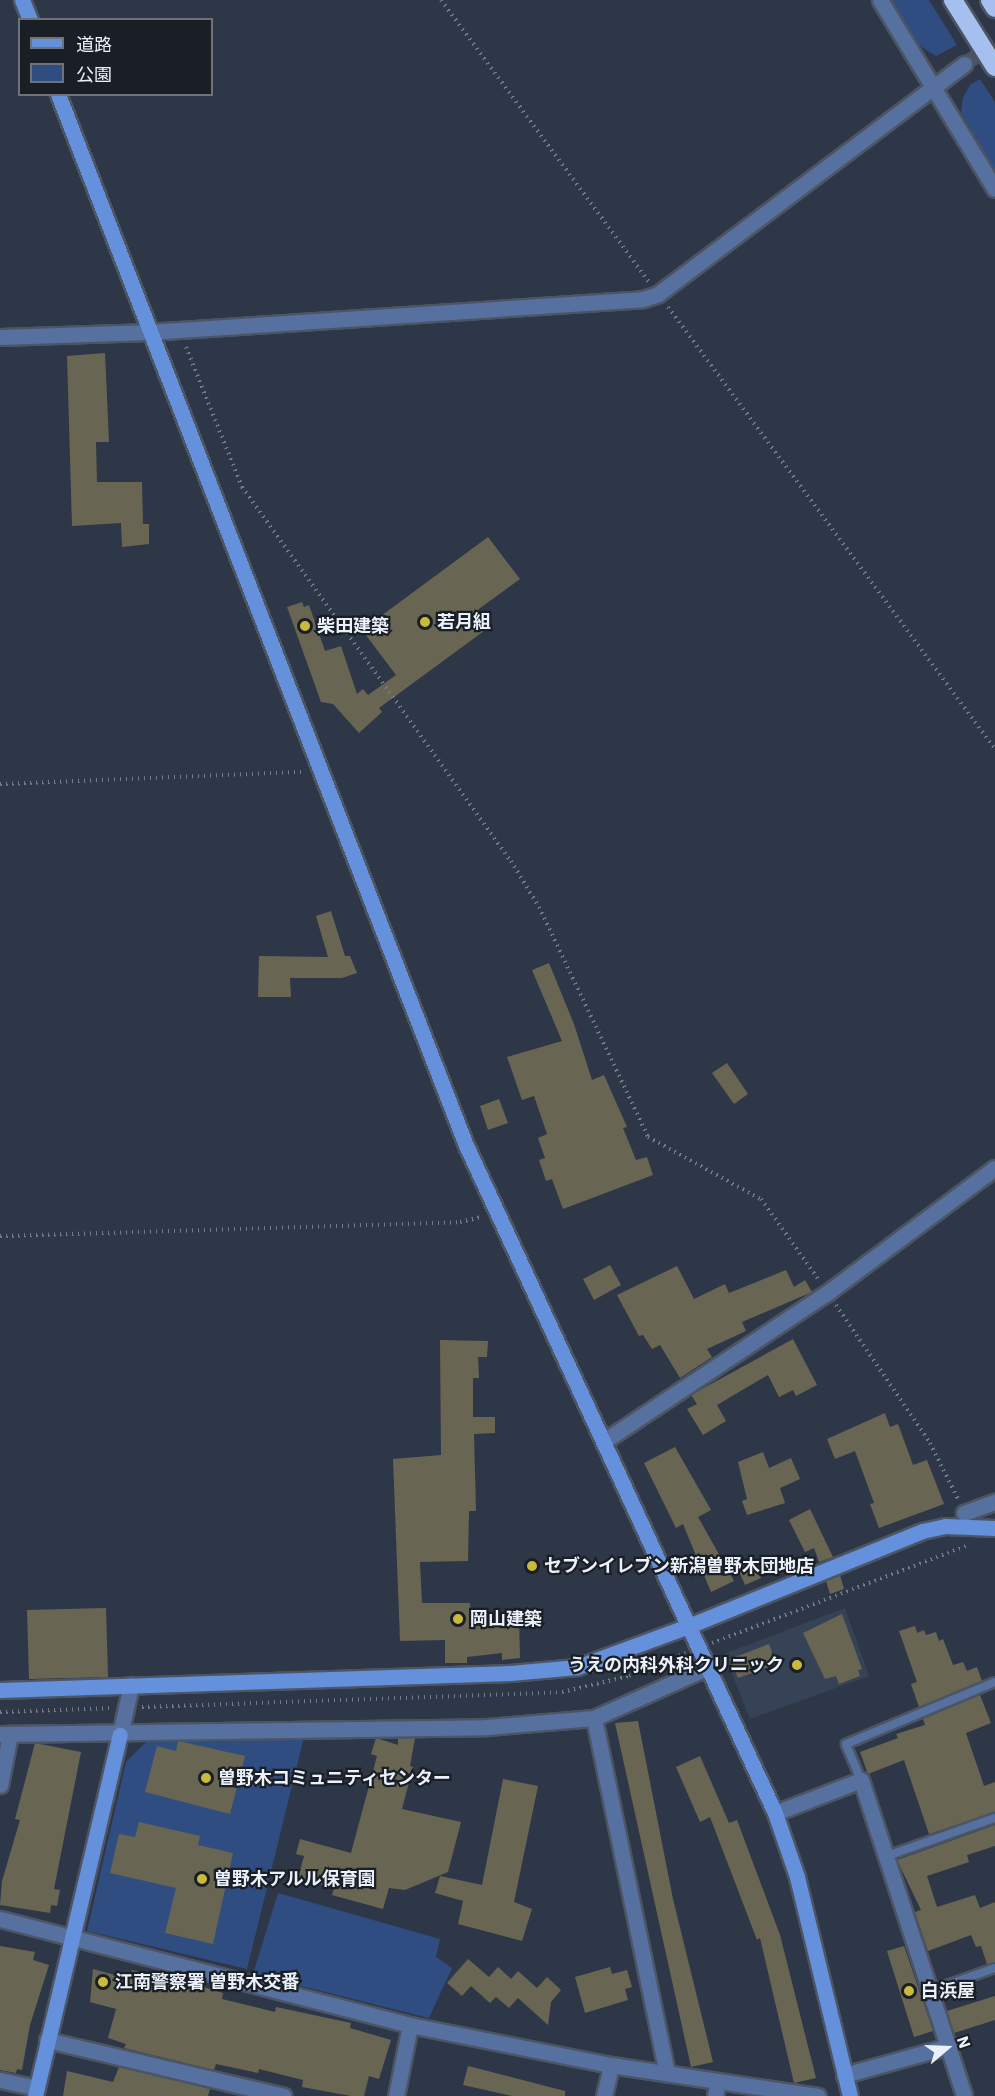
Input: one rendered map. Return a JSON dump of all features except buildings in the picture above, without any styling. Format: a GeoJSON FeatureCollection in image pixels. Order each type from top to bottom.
{"type":"FeatureCollection","features":[{"type":"Feature","properties":{"kind":"highway"},"geometry":{"type":"LineString","coordinates":[[953,0],[995,67]]}},
{"type":"Feature","properties":{"kind":"highway"},"geometry":{"type":"LineString","coordinates":[[990,0],[995,8]]}},
{"type":"Feature","properties":{"kind":"street"},"geometry":{"type":"LineString","coordinates":[[22,0],[29,18]]}},
{"type":"Feature","properties":{"kind":"street"},"geometry":{"type":"LineString","coordinates":[[880,0],[935,86],[995,189]]}},
{"type":"Feature","properties":{"kind":"street"},"geometry":{"type":"LineString","coordinates":[[0,338],[149,332],[643,299],[658,294],[964,64]]}},
{"type":"Feature","properties":{"kind":"street"},"geometry":{"type":"LineString","coordinates":[[59,96],[494,1213],[710,1666],[775,1813],[797,1877],[850,2096]]}},
{"type":"Feature","properties":{"kind":"street"},"geometry":{"type":"LineString","coordinates":[[604,1441],[827,1293],[995,1168]]}},
{"type":"Feature","properties":{"kind":"street"},"geometry":{"type":"LineString","coordinates":[[964,1513],[995,1502]]}},
{"type":"Feature","properties":{"kind":"street"},"geometry":{"type":"LineString","coordinates":[[0,1690],[510,1673],[577,1667],[691,1626],[922,1531],[945,1526],[995,1528]]}},
{"type":"Feature","properties":{"kind":"street"},"geometry":{"type":"LineString","coordinates":[[0,1785],[5,1734],[120,1735],[487,1727],[594,1718],[710,1666]]}},
{"type":"Feature","properties":{"kind":"street"},"geometry":{"type":"LineString","coordinates":[[0,2080],[36,2092],[131,1685]]}},
{"type":"Feature","properties":{"kind":"street"},"geometry":{"type":"LineString","coordinates":[[594,1718],[668,2074]]}},
{"type":"Feature","properties":{"kind":"street"},"geometry":{"type":"LineString","coordinates":[[775,1813],[861,1780],[927,1992],[949,2046],[964,2096]]}},
{"type":"Feature","properties":{"kind":"street"},"geometry":{"type":"LineString","coordinates":[[0,1920],[71,1936],[410,2025],[668,2074],[716,2089],[818,2096]]}},
{"type":"Feature","properties":{"kind":"street"},"geometry":{"type":"LineString","coordinates":[[396,2096],[410,2025]]}},
{"type":"Feature","properties":{"kind":"street"},"geometry":{"type":"LineString","coordinates":[[47,2040],[283,2096]]}},
{"type":"Feature","properties":{"kind":"street"},"geometry":{"type":"LineString","coordinates":[[844,2075],[949,2046]]}},
{"type":"Feature","properties":{"kind":"street"},"geometry":{"type":"LineString","coordinates":[[604,2096],[611,2065]]}},
{"type":"Feature","properties":{"kind":"lane"},"geometry":{"type":"LineString","coordinates":[[861,1780],[846,1744],[995,1682]]}},
{"type":"Feature","properties":{"kind":"lane"},"geometry":{"type":"LineString","coordinates":[[884,1857],[995,1818]]}},
{"type":"Feature","properties":{"kind":"lane"},"geometry":{"type":"LineString","coordinates":[[927,1992],[995,1968]]}},
{"type":"Feature","properties":{"kind":"path"},"geometry":{"type":"LineString","coordinates":[[441,0],[995,749]]}},
{"type":"Feature","properties":{"kind":"path"},"geometry":{"type":"LineString","coordinates":[[179,329],[242,487],[511,861],[539,907],[648,1137],[761,1199],[930,1443],[964,1513]]}},
{"type":"Feature","properties":{"kind":"path"},"geometry":{"type":"LineString","coordinates":[[0,784],[320,771]]}},
{"type":"Feature","properties":{"kind":"path"},"geometry":{"type":"LineString","coordinates":[[0,1236],[460,1222],[494,1213]]}},
{"type":"Feature","properties":{"kind":"shaded area","name":"うえの内科外科クリニック"},"geometry":{"type":"Polygon","coordinates":[[[845,1608],[869,1676],[750,1719],[724,1654],[845,1608]]]}},
{"type":"Feature","properties":{"kind":"green space"},"geometry":{"type":"Polygon","coordinates":[[[888,0],[929,0],[957,45],[936,56],[923,48],[912,39],[888,0]]]}},
{"type":"Feature","properties":{"kind":"green space"},"geometry":{"type":"Polygon","coordinates":[[[980,79],[995,102],[995,172],[961,112],[963,98],[970,85],[980,79]]]}},
{"type":"Feature","properties":{"kind":"green space"},"geometry":{"type":"Polygon","coordinates":[[[305,1733],[247,1969],[87,1931],[126,1762],[151,1737],[305,1733]]]}},
{"type":"Feature","properties":{"kind":"green space"},"geometry":{"type":"Polygon","coordinates":[[[278,1893],[440,1939],[436,1957],[452,1968],[429,2018],[253,1974],[278,1893]]]}},
{"type":"Feature","properties":{"kind":"tunnel"},"geometry":{"type":"LineString","coordinates":[[964,64],[995,43]]}},
{"type":"Feature","properties":{"kind":"place","name":"若月組"},"geometry":{"type":"Point","coordinates":[425,622]}},
{"type":"Feature","properties":{"kind":"place","name":"柴田建築"},"geometry":{"type":"Point","coordinates":[305,626]}},
{"type":"Feature","properties":{"kind":"place","name":"セブンイレブン新潟曽野木団地店"},"geometry":{"type":"Point","coordinates":[532,1566]}},
{"type":"Feature","properties":{"kind":"place","name":"岡山建築"},"geometry":{"type":"Point","coordinates":[458,1619]}},
{"type":"Feature","properties":{"kind":"place","name":"うえの内科外科クリニック"},"geometry":{"type":"Point","coordinates":[797,1665]}},
{"type":"Feature","properties":{"kind":"place","name":"曽野木コミュニティセンター"},"geometry":{"type":"Point","coordinates":[206,1778]}},
{"type":"Feature","properties":{"kind":"place","name":"曽野木アルル保育園"},"geometry":{"type":"Point","coordinates":[202,1879]}},
{"type":"Feature","properties":{"kind":"place","name":"江南警察署 曽野木交番"},"geometry":{"type":"Point","coordinates":[103,1982]}},
{"type":"Feature","properties":{"kind":"place","name":"白浜屋"},"geometry":{"type":"Point","coordinates":[909,1991]}}]}
